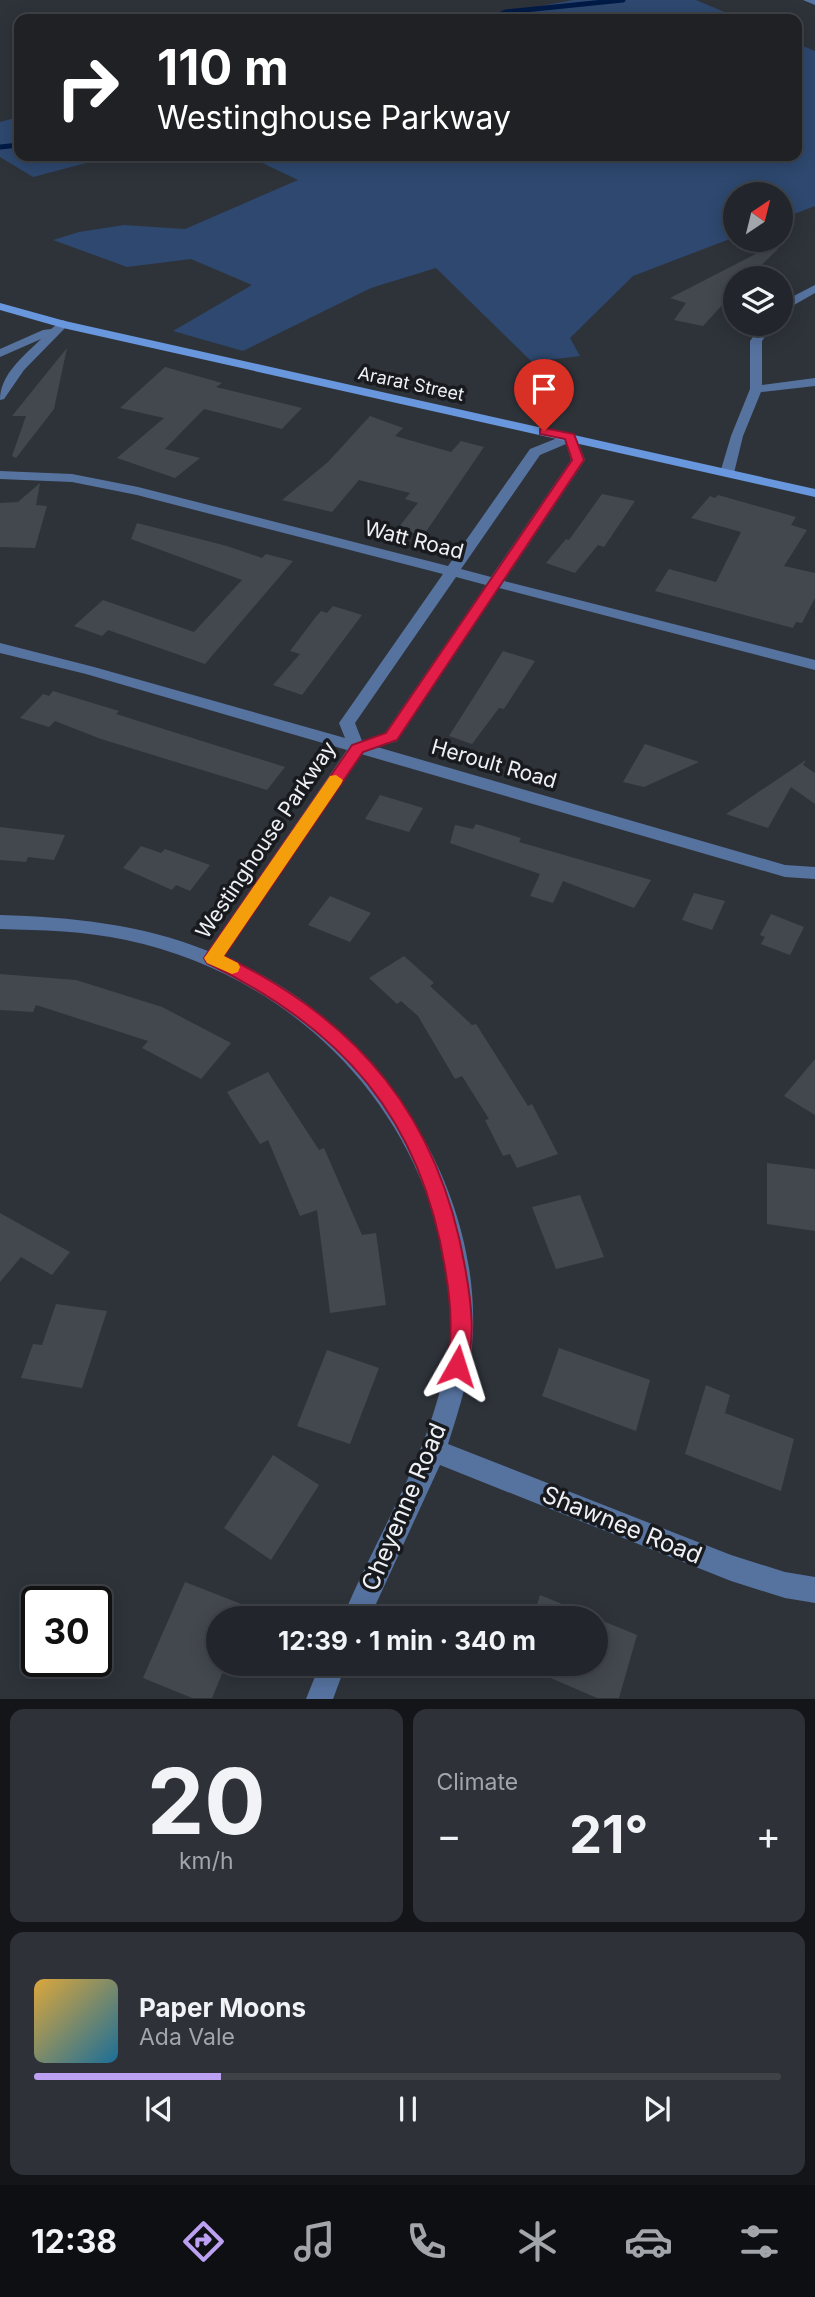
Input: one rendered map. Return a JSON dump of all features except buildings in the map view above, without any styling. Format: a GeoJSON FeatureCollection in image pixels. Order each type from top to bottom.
{"type":"FeatureCollection","features":[{"type":"Feature","properties":{"kind":"main road","name":"Ararat Street"},"geometry":{"type":"LineString","coordinates":[[0,306],[63,324],[815,493]]}},
{"type":"Feature","properties":{"kind":"street"},"geometry":{"type":"LineString","coordinates":[[807,0],[815,3]]}},
{"type":"Feature","properties":{"kind":"street"},"geometry":{"type":"LineString","coordinates":[[793,300],[815,288]]}},
{"type":"Feature","properties":{"kind":"street"},"geometry":{"type":"LineString","coordinates":[[0,353],[63,324]]}},
{"type":"Feature","properties":{"kind":"street"},"geometry":{"type":"LineString","coordinates":[[0,396],[20,367],[63,324]]}},
{"type":"Feature","properties":{"kind":"street"},"geometry":{"type":"LineString","coordinates":[[727,473],[737,436],[756,388],[756,341],[760,336]]}},
{"type":"Feature","properties":{"kind":"street"},"geometry":{"type":"LineString","coordinates":[[756,388],[815,382]]}},
{"type":"Feature","properties":{"kind":"street","name":"Westinghouse Parkway"},"geometry":{"type":"LineString","coordinates":[[213,958],[358,748],[391,737],[578,460],[570,437],[535,452],[450,571],[348,723],[358,748]]}},
{"type":"Feature","properties":{"kind":"street","name":"Watt Road"},"geometry":{"type":"LineString","coordinates":[[0,475],[72,478],[138,491],[815,665]]}},
{"type":"Feature","properties":{"kind":"street","name":"Heroult Road"},"geometry":{"type":"LineString","coordinates":[[0,648],[65,663],[785,871],[815,873]]}},
{"type":"Feature","properties":{"kind":"street","name":"Cheyenne Road"},"geometry":{"type":"LineString","coordinates":[[0,922],[82,926],[116,931],[171,944],[213,958],[254,978],[292,1002],[328,1030],[361,1062],[390,1099],[415,1139],[435,1184],[449,1233],[458,1285],[461,1341],[452,1391],[432,1450],[410,1504],[361,1606]]}},
{"type":"Feature","properties":{"kind":"street","name":"Shawnee Road"},"geometry":{"type":"LineString","coordinates":[[432,1450],[731,1569],[785,1585],[815,1590]]}},
{"type":"Feature","properties":{"kind":"street"},"geometry":{"type":"LineString","coordinates":[[319,1699],[328,1676]]}},
{"type":"Feature","properties":{"kind":"shaded area"},"geometry":{"type":"Polygon","coordinates":[[[573,0],[696,0],[729,14],[499,14],[573,0]]]}},
{"type":"Feature","properties":{"kind":"shaded area"},"geometry":{"type":"Polygon","coordinates":[[[802,46],[815,51],[815,206],[793,214],[793,182],[723,182],[723,242],[633,276],[570,338],[580,356],[532,362],[436,268],[371,288],[243,351],[173,331],[252,285],[191,259],[127,267],[53,240],[79,232],[124,225],[185,229],[298,180],[258,161],[802,161],[802,46]]]}},
{"type":"Feature","properties":{"kind":"shaded area"},"geometry":{"type":"Polygon","coordinates":[[[14,118],[14,161],[94,161],[33,177],[0,157],[0,122],[14,118]]]}},
{"type":"Feature","properties":{"kind":"waterway"},"geometry":{"type":"LineString","coordinates":[[501,14],[623,0]]}},
{"type":"Feature","properties":{"kind":"waterway"},"geometry":{"type":"LineString","coordinates":[[0,147],[14,146]]}},
{"type":"Feature","properties":{"kind":"slow traffic"},"geometry":{"type":"LineString","coordinates":[[232,967],[213,958],[336,780]]}},
{"type":"Feature","properties":{"kind":"route"},"geometry":{"type":"LineString","coordinates":[[457,1366],[461,1341],[458,1285],[449,1233],[435,1184],[415,1139],[390,1099],[361,1062],[328,1030],[292,1002],[254,978],[213,958],[358,748],[391,737],[578,460],[570,437],[544,431]]}}]}
